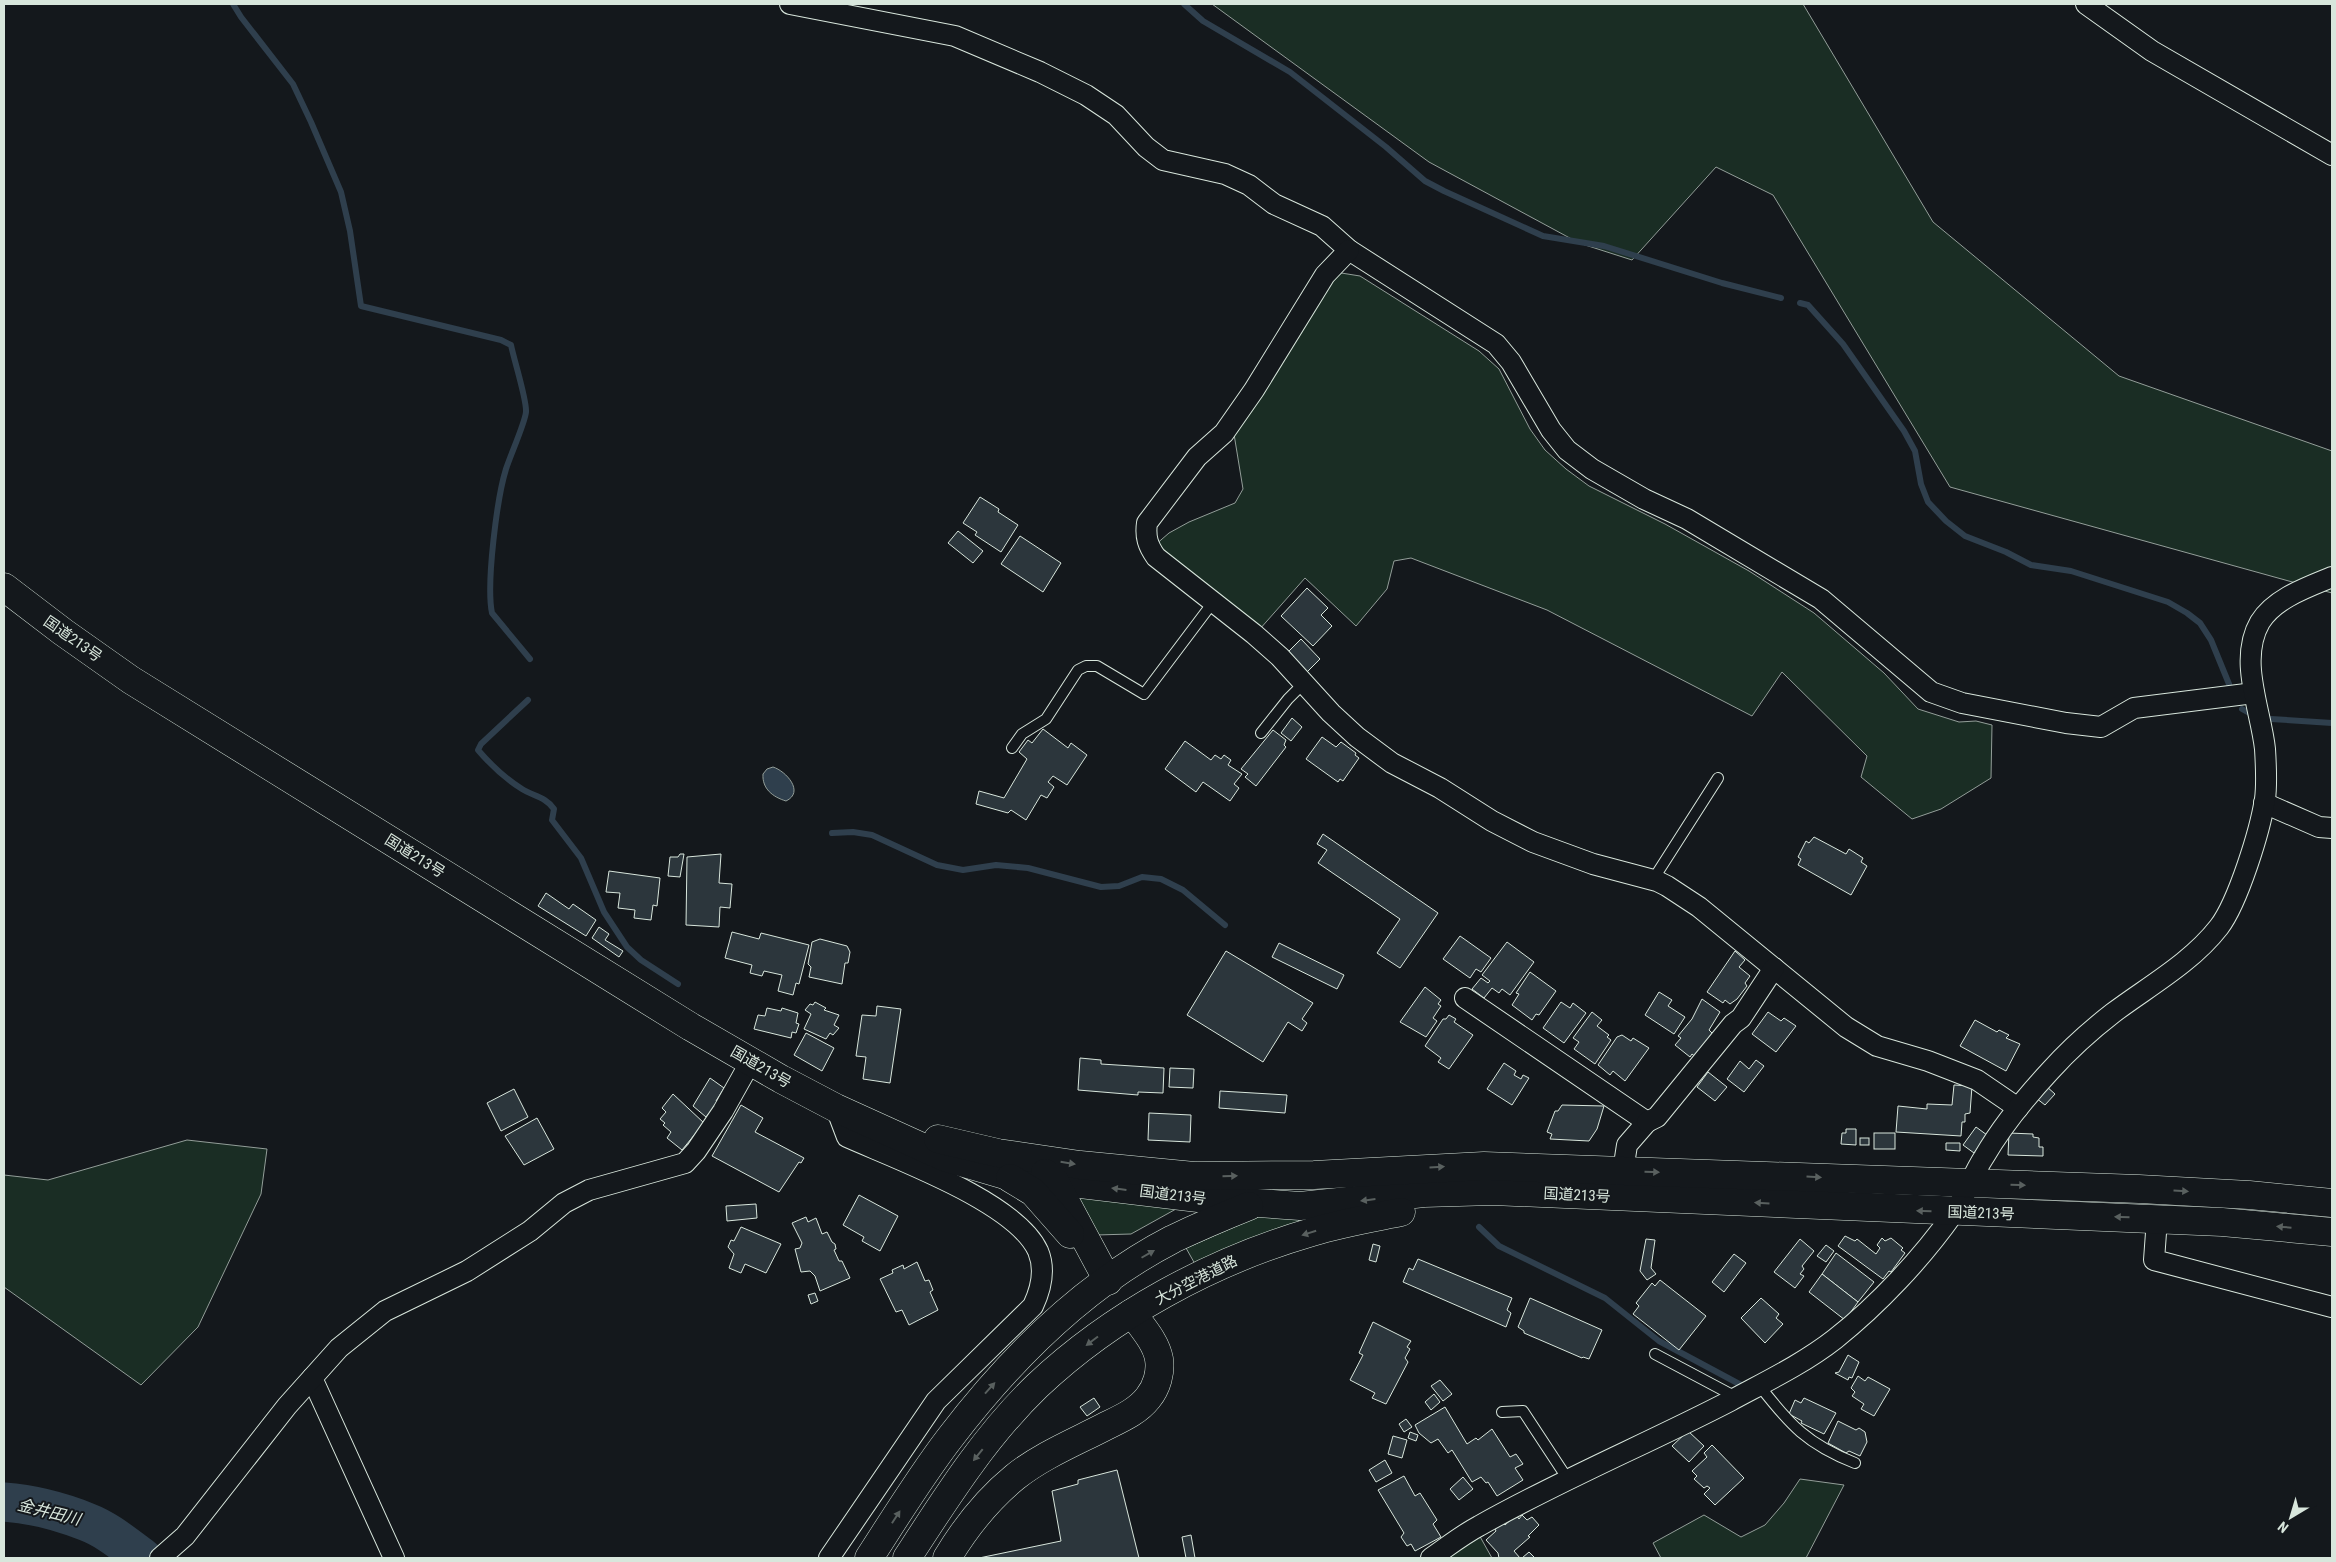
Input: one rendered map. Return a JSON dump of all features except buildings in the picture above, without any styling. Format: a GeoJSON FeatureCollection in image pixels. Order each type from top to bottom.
{"type":"FeatureCollection","features":[{"type":"Feature","properties":{"kind":"main road","name":"国道213号"},"geometry":{"type":"LineString","coordinates":[[4,587],[131,680],[692,1028],[836,1108],[944,1157],[1005,1175],[1254,1204],[1318,1206],[1424,1193],[1458,1191],[2222,1222],[2332,1232]]}},
{"type":"Feature","properties":{"kind":"main road","name":"国道213号"},"geometry":{"type":"LineString","coordinates":[[836,1108],[909,1131],[998,1153],[1080,1165],[1186,1175],[1314,1175],[1484,1166],[2138,1189],[2249,1195],[2332,1203]]}},
{"type":"Feature","properties":{"kind":"main road"},"geometry":{"type":"LineString","coordinates":[[952,1142],[972,1155],[993,1163],[1041,1171],[1056,1182],[1108,1281]]}},
{"type":"Feature","properties":{"kind":"main road"},"geometry":{"type":"LineString","coordinates":[[869,1558],[948,1440],[983,1396],[1066,1313],[1108,1281],[1173,1240],[1254,1204],[1304,1187],[1388,1171]]}},
{"type":"Feature","properties":{"kind":"main road"},"geometry":{"type":"LineString","coordinates":[[948,1558],[977,1515],[1016,1476],[1044,1458],[1130,1414],[1149,1397],[1158,1381],[1160,1369],[1155,1346],[1108,1281],[1047,1206],[1033,1192],[1005,1175]]}},
{"type":"Feature","properties":{"kind":"main road","name":"大分空港道路"},"geometry":{"type":"LineString","coordinates":[[907,1558],[973,1461],[1036,1387],[1094,1339],[1132,1314],[1188,1282],[1245,1255],[1312,1232],[1374,1217],[1443,1205],[1591,1196]]}},
{"type":"Feature","properties":{"kind":"street"},"geometry":{"type":"LineString","coordinates":[[790,4],[955,36],[992,51],[1086,95],[1116,115],[1146,147],[1163,160],[1225,174],[1249,185],[1274,204],[1322,226],[1349,250],[1496,344],[1511,362],[1551,430],[1573,455],[1592,469],[1644,499],[1687,519],[1822,599],[1931,692],[1962,703],[2066,723],[2101,727],[2134,708],[2254,693]]}},
{"type":"Feature","properties":{"kind":"street"},"geometry":{"type":"LineString","coordinates":[[2086,4],[2152,51],[2332,155]]}},
{"type":"Feature","properties":{"kind":"street"},"geometry":{"type":"LineString","coordinates":[[1349,250],[1325,276],[1254,390],[1224,433],[1197,457],[1147,523],[1146,534],[1149,548],[1156,557],[1214,601],[1280,657],[1331,713],[1373,750],[1492,821],[1561,853],[1657,881],[1699,908],[1839,1022],[1861,1036],[1878,1046],[1928,1061],[1977,1080],[2018,1108]]}},
{"type":"Feature","properties":{"kind":"street"},"geometry":{"type":"LineString","coordinates":[[1431,1558],[1476,1527],[1785,1372],[1834,1340],[1886,1293],[1955,1212],[1983,1157],[2018,1108],[2054,1067],[2112,1015],[2153,986],[2199,949],[2220,925],[2236,898],[2264,803],[2265,747],[2254,693],[2252,671],[2253,640],[2261,621],[2298,591],[2332,577]]}},
{"type":"Feature","properties":{"kind":"street"},"geometry":{"type":"LineString","coordinates":[[2264,803],[2320,827],[2332,828]]}},
{"type":"Feature","properties":{"kind":"street"},"geometry":{"type":"LineString","coordinates":[[1623,1171],[1627,1145],[1647,1122],[1657,1118],[1733,1024],[1741,1018],[1774,968]]}},
{"type":"Feature","properties":{"kind":"street"},"geometry":{"type":"LineString","coordinates":[[1465,998],[1647,1122]]}},
{"type":"Feature","properties":{"kind":"street"},"geometry":{"type":"LineString","coordinates":[[160,1558],[185,1536],[282,1412],[339,1348],[385,1311],[467,1271],[530,1231],[564,1203],[589,1190],[684,1164],[696,1151],[723,1111],[750,1061]]}},
{"type":"Feature","properties":{"kind":"street"},"geometry":{"type":"LineString","coordinates":[[829,1558],[936,1401],[1033,1306],[1040,1289],[1042,1271],[1039,1253],[1031,1239],[1000,1210],[946,1182],[847,1137],[836,1108]]}},
{"type":"Feature","properties":{"kind":"street"},"geometry":{"type":"LineString","coordinates":[[2157,1219],[2154,1260],[2332,1307]]}},
{"type":"Feature","properties":{"kind":"street"},"geometry":{"type":"LineString","coordinates":[[312,1378],[394,1558]]}},
{"type":"Feature","properties":{"kind":"lane"},"geometry":{"type":"LineString","coordinates":[[1012,748],[1022,734],[1046,719],[1078,670],[1086,666],[1097,666],[1144,694],[1214,601]]}},
{"type":"Feature","properties":{"kind":"lane"},"geometry":{"type":"LineString","coordinates":[[1261,733],[1288,699],[1304,684]]}},
{"type":"Feature","properties":{"kind":"lane"},"geometry":{"type":"LineString","coordinates":[[1657,881],[1656,875],[1718,778]]}},
{"type":"Feature","properties":{"kind":"lane"},"geometry":{"type":"LineString","coordinates":[[1655,1354],[1736,1398]]}},
{"type":"Feature","properties":{"kind":"lane"},"geometry":{"type":"LineString","coordinates":[[1759,1386],[1804,1436],[1828,1452],[1855,1463]]}},
{"type":"Feature","properties":{"kind":"lane"},"geometry":{"type":"LineString","coordinates":[[1502,1412],[1523,1412],[1569,1481]]}},
{"type":"Feature","properties":{"kind":"green space"},"geometry":{"type":"Polygon","coordinates":[[[1212,4],[1803,4],[1933,222],[2119,376],[2332,451],[2332,593],[1950,487],[1773,195],[1716,167],[1632,260],[1579,243],[1429,162],[1212,4]]]}},
{"type":"Feature","properties":{"kind":"green space"},"geometry":{"type":"Polygon","coordinates":[[[1335,272],[1360,276],[1479,351],[1499,369],[1530,429],[1545,450],[1589,486],[1665,524],[1749,571],[1814,613],[1884,673],[1918,709],[1959,722],[1976,721],[1992,725],[1991,778],[1941,809],[1912,819],[1861,777],[1867,756],[1782,672],[1752,716],[1547,610],[1411,558],[1394,561],[1387,589],[1356,626],[1305,578],[1259,630],[1154,546],[1169,533],[1189,522],[1235,503],[1243,489],[1233,428],[1335,272]]]}},
{"type":"Feature","properties":{"kind":"green space"},"geometry":{"type":"Polygon","coordinates":[[[187,1140],[267,1149],[261,1194],[198,1327],[141,1385],[4,1287],[4,1175],[48,1180],[187,1140]]]}},
{"type":"Feature","properties":{"kind":"green space"},"geometry":{"type":"Polygon","coordinates":[[[1080,1197],[1176,1207],[1176,1209],[1131,1234],[1096,1235],[1079,1200],[1080,1197]]]}},
{"type":"Feature","properties":{"kind":"green space"},"geometry":{"type":"Polygon","coordinates":[[[1266,1213],[1300,1218],[1297,1224],[1195,1264],[1186,1248],[1266,1213]]]}},
{"type":"Feature","properties":{"kind":"green space"},"geometry":{"type":"Polygon","coordinates":[[[1800,1479],[1844,1485],[1806,1558],[1661,1558],[1653,1543],[1704,1515],[1741,1537],[1765,1525],[1784,1503],[1800,1479]]]}},
{"type":"Feature","properties":{"kind":"green space"},"geometry":{"type":"Polygon","coordinates":[[[1478,1533],[1492,1558],[1442,1558],[1478,1533]]]}},
{"type":"Feature","properties":{"kind":"water"},"geometry":{"type":"Polygon","coordinates":[[[773,767],[788,777],[794,787],[794,792],[786,801],[769,792],[764,784],[763,774],[767,769],[773,767]]]}},
{"type":"Feature","properties":{"kind":"waterway"},"geometry":{"type":"LineString","coordinates":[[233,4],[293,84],[341,192],[350,231],[361,306],[501,340],[511,345],[526,412],[506,469],[499,500],[491,562],[491,600],[492,613],[530,659]]}},
{"type":"Feature","properties":{"kind":"waterway"},"geometry":{"type":"LineString","coordinates":[[1184,4],[1203,21],[1290,72],[1386,147],[1425,181],[1444,191],[1543,236],[1604,246],[1722,283],[1781,298]]}},
{"type":"Feature","properties":{"kind":"waterway"},"geometry":{"type":"LineString","coordinates":[[1800,303],[1808,305],[1843,344],[1904,431],[1915,451],[1921,484],[1928,502],[1946,521],[1965,536],[2006,552],[2031,565],[2071,571],[2168,602],[2200,623],[2211,640],[2229,684]]}},
{"type":"Feature","properties":{"kind":"waterway"},"geometry":{"type":"LineString","coordinates":[[528,700],[481,744],[478,750],[510,781],[551,805],[554,809],[552,820],[581,858],[604,912],[627,947],[641,960],[678,984]]}},
{"type":"Feature","properties":{"kind":"waterway"},"geometry":{"type":"LineString","coordinates":[[2242,709],[2251,714]]}},
{"type":"Feature","properties":{"kind":"waterway"},"geometry":{"type":"LineString","coordinates":[[2271,719],[2332,723]]}},
{"type":"Feature","properties":{"kind":"waterway"},"geometry":{"type":"LineString","coordinates":[[832,833],[853,832],[872,835],[937,865],[963,870],[996,865],[1028,868],[1101,887],[1119,886],[1142,877],[1161,879],[1183,890],[1225,925]]}},
{"type":"Feature","properties":{"kind":"waterway"},"geometry":{"type":"LineString","coordinates":[[1479,1227],[1499,1246],[1605,1298],[1659,1341],[1743,1386]]}},
{"type":"Feature","properties":{"kind":"waterway","name":"金井田川"},"geometry":{"type":"LineString","coordinates":[[4,1502],[46,1509],[95,1525],[143,1558]]}}]}
